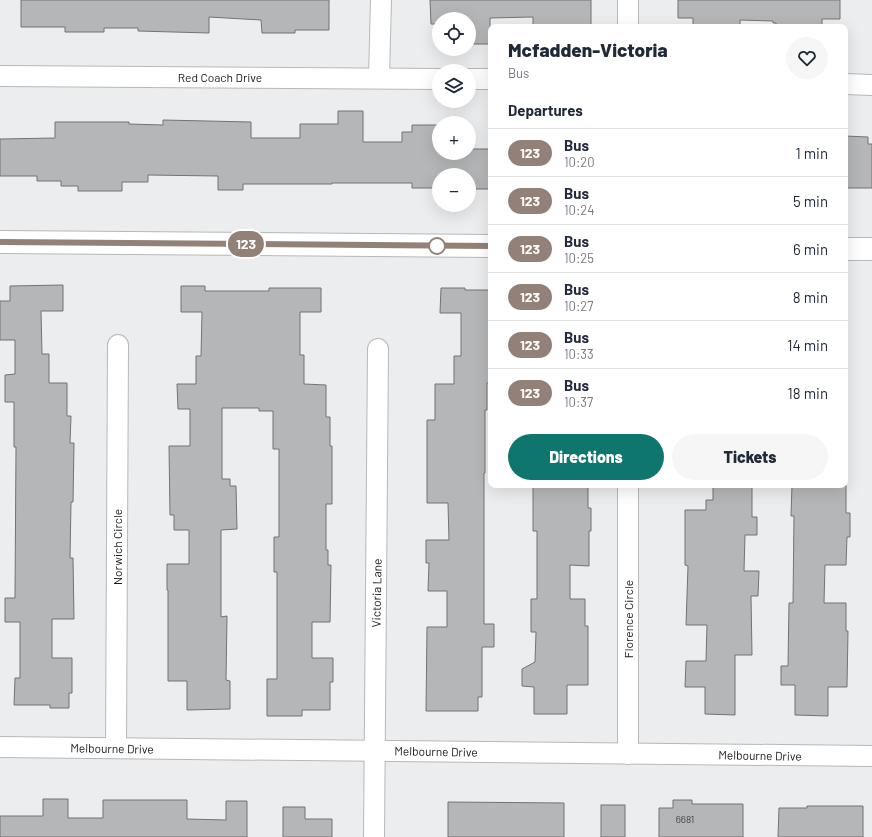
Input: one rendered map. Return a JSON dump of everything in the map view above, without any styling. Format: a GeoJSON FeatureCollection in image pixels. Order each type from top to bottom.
{"type":"FeatureCollection","features":[{"type":"Feature","properties":{"kind":"street"},"geometry":{"type":"LineString","coordinates":[[379,78],[381,0]]}},
{"type":"Feature","properties":{"kind":"street"},"geometry":{"type":"LineString","coordinates":[[628,0],[628,24]]}},
{"type":"Feature","properties":{"kind":"street","name":"Red Coach Drive"},"geometry":{"type":"LineString","coordinates":[[0,76],[432,79]]}},
{"type":"Feature","properties":{"kind":"street"},"geometry":{"type":"LineString","coordinates":[[476,79],[488,79]]}},
{"type":"Feature","properties":{"kind":"street"},"geometry":{"type":"LineString","coordinates":[[848,84],[872,85]]}},
{"type":"Feature","properties":{"kind":"street"},"geometry":{"type":"LineString","coordinates":[[0,242],[488,246]]}},
{"type":"Feature","properties":{"kind":"street"},"geometry":{"type":"LineString","coordinates":[[848,249],[872,249]]}},
{"type":"Feature","properties":{"kind":"street","name":"Norwich Circle"},"geometry":{"type":"LineString","coordinates":[[116,748],[118,345]]}},
{"type":"Feature","properties":{"kind":"street","name":"Victoria Lane"},"geometry":{"type":"LineString","coordinates":[[374,837],[378,349]]}},
{"type":"Feature","properties":{"kind":"street","name":"Florence Circle"},"geometry":{"type":"LineString","coordinates":[[628,488],[628,754]]}},
{"type":"Feature","properties":{"kind":"street","name":"Melbourne Drive"},"geometry":{"type":"LineString","coordinates":[[0,747],[872,756]]}},
{"type":"Feature","properties":{"kind":"building"},"geometry":{"type":"Polygon","coordinates":[[[21,0],[329,0],[329,30],[295,30],[295,33],[262,33],[261,20],[209,17],[209,33],[138,31],[138,28],[104,28],[104,32],[65,32],[65,27],[21,27],[21,0]]]}},
{"type":"Feature","properties":{"kind":"building"},"geometry":{"type":"Polygon","coordinates":[[[430,0],[591,0],[591,24],[533,24],[533,17],[490,18],[490,24],[488,24],[488,44],[476,44],[476,12],[432,12],[432,24],[430,0]]]}},
{"type":"Feature","properties":{"kind":"building"},"geometry":{"type":"Polygon","coordinates":[[[678,0],[840,0],[840,19],[822,19],[822,24],[776,24],[773,23],[773,21],[740,20],[740,24],[693,24],[693,18],[678,18],[678,0]]]}},
{"type":"Feature","properties":{"kind":"building"},"geometry":{"type":"Polygon","coordinates":[[[338,111],[363,111],[363,142],[402,142],[402,132],[412,132],[412,125],[432,125],[432,160],[476,160],[476,149],[488,149],[488,189],[476,189],[476,168],[432,168],[432,188],[412,188],[412,183],[332,183],[243,184],[243,190],[218,190],[218,176],[148,175],[148,182],[122,182],[122,191],[78,191],[78,186],[61,186],[61,181],[37,181],[37,176],[0,176],[0,139],[55,138],[55,122],[129,122],[129,124],[163,125],[163,120],[251,122],[251,138],[300,138],[300,124],[338,124],[338,111]]]}},
{"type":"Feature","properties":{"kind":"building"},"geometry":{"type":"Polygon","coordinates":[[[848,136],[868,137],[868,144],[872,144],[872,188],[848,188],[848,136]]]}},
{"type":"Feature","properties":{"kind":"building"},"geometry":{"type":"Polygon","coordinates":[[[63,285],[63,311],[41,311],[42,354],[49,354],[49,383],[67,383],[67,416],[71,416],[70,443],[74,443],[70,558],[73,558],[74,619],[52,619],[52,658],[72,658],[72,693],[69,693],[69,708],[50,708],[50,705],[14,705],[15,678],[20,678],[20,622],[5,622],[5,598],[15,598],[16,447],[14,447],[14,402],[5,402],[5,375],[15,374],[15,340],[0,340],[0,301],[10,301],[10,286],[63,285]]]}},
{"type":"Feature","properties":{"kind":"building"},"geometry":{"type":"Polygon","coordinates":[[[181,286],[205,286],[205,291],[269,291],[269,288],[321,288],[321,312],[300,312],[300,355],[304,355],[304,384],[326,385],[326,417],[330,417],[330,446],[332,446],[332,504],[326,504],[326,550],[328,550],[328,565],[331,565],[330,622],[312,622],[312,658],[333,658],[333,682],[330,682],[330,710],[302,710],[302,716],[267,716],[267,679],[277,679],[277,572],[274,572],[274,537],[279,537],[279,449],[273,449],[273,411],[259,411],[259,408],[222,408],[222,479],[230,479],[230,486],[236,486],[237,529],[221,530],[221,617],[227,616],[226,680],[230,681],[230,709],[187,710],[187,681],[168,681],[167,564],[189,564],[189,530],[174,530],[174,515],[170,515],[169,446],[190,446],[190,409],[178,409],[177,384],[196,384],[196,356],[201,356],[202,312],[181,312],[181,286]]]}},
{"type":"Feature","properties":{"kind":"building"},"geometry":{"type":"Polygon","coordinates":[[[441,288],[488,290],[488,383],[487,410],[485,410],[484,473],[484,624],[494,624],[494,647],[482,647],[482,697],[478,697],[478,711],[426,711],[427,627],[447,627],[447,591],[428,591],[429,563],[426,563],[426,540],[449,540],[448,503],[427,503],[427,420],[435,420],[435,384],[454,384],[454,356],[461,356],[461,313],[440,313],[441,288]]]}},
{"type":"Feature","properties":{"kind":"building"},"geometry":{"type":"Polygon","coordinates":[[[533,488],[588,488],[588,508],[591,508],[591,531],[589,531],[589,566],[570,565],[570,599],[585,599],[585,626],[588,626],[588,685],[567,685],[567,714],[534,714],[534,687],[522,686],[522,669],[535,662],[536,632],[531,632],[531,599],[537,599],[537,531],[533,531],[533,488]]]}},
{"type":"Feature","properties":{"kind":"building"},"geometry":{"type":"Polygon","coordinates":[[[713,488],[752,488],[752,517],[757,517],[757,535],[745,535],[744,571],[759,571],[758,596],[751,596],[752,655],[735,655],[735,715],[705,714],[705,687],[685,687],[686,661],[706,661],[707,625],[686,625],[688,566],[685,565],[685,510],[706,510],[706,500],[713,500],[713,488]]]}},
{"type":"Feature","properties":{"kind":"building"},"geometry":{"type":"Polygon","coordinates":[[[792,488],[846,488],[846,513],[850,513],[850,537],[847,537],[846,565],[825,565],[824,603],[846,603],[846,631],[848,631],[847,687],[828,687],[828,716],[795,715],[795,685],[781,685],[781,666],[788,666],[789,603],[793,603],[794,516],[791,516],[792,488]]]}},
{"type":"Feature","properties":{"kind":"building"},"geometry":{"type":"Polygon","coordinates":[[[43,799],[68,799],[68,818],[103,818],[103,800],[187,800],[187,819],[226,820],[226,801],[247,801],[247,837],[0,837],[0,816],[43,816],[43,799]]]}},
{"type":"Feature","properties":{"kind":"building"},"geometry":{"type":"Polygon","coordinates":[[[673,800],[692,800],[692,804],[743,804],[743,837],[659,837],[659,808],[673,808],[673,800]]]}},
{"type":"Feature","properties":{"kind":"building"},"geometry":{"type":"Polygon","coordinates":[[[448,802],[564,803],[564,837],[448,837],[448,802]]]}},
{"type":"Feature","properties":{"kind":"building"},"geometry":{"type":"Polygon","coordinates":[[[601,805],[625,805],[625,837],[601,837],[601,805]]]}},
{"type":"Feature","properties":{"kind":"building"},"geometry":{"type":"Polygon","coordinates":[[[807,806],[863,806],[863,837],[778,837],[779,808],[807,808],[807,806]]]}},
{"type":"Feature","properties":{"kind":"building"},"geometry":{"type":"Polygon","coordinates":[[[283,807],[305,807],[305,819],[332,819],[332,837],[283,837],[283,807]]]}},
{"type":"Feature","properties":{"kind":"bus line","name":"123"},"geometry":{"type":"LineString","coordinates":[[0,242],[488,246]]}}]}
